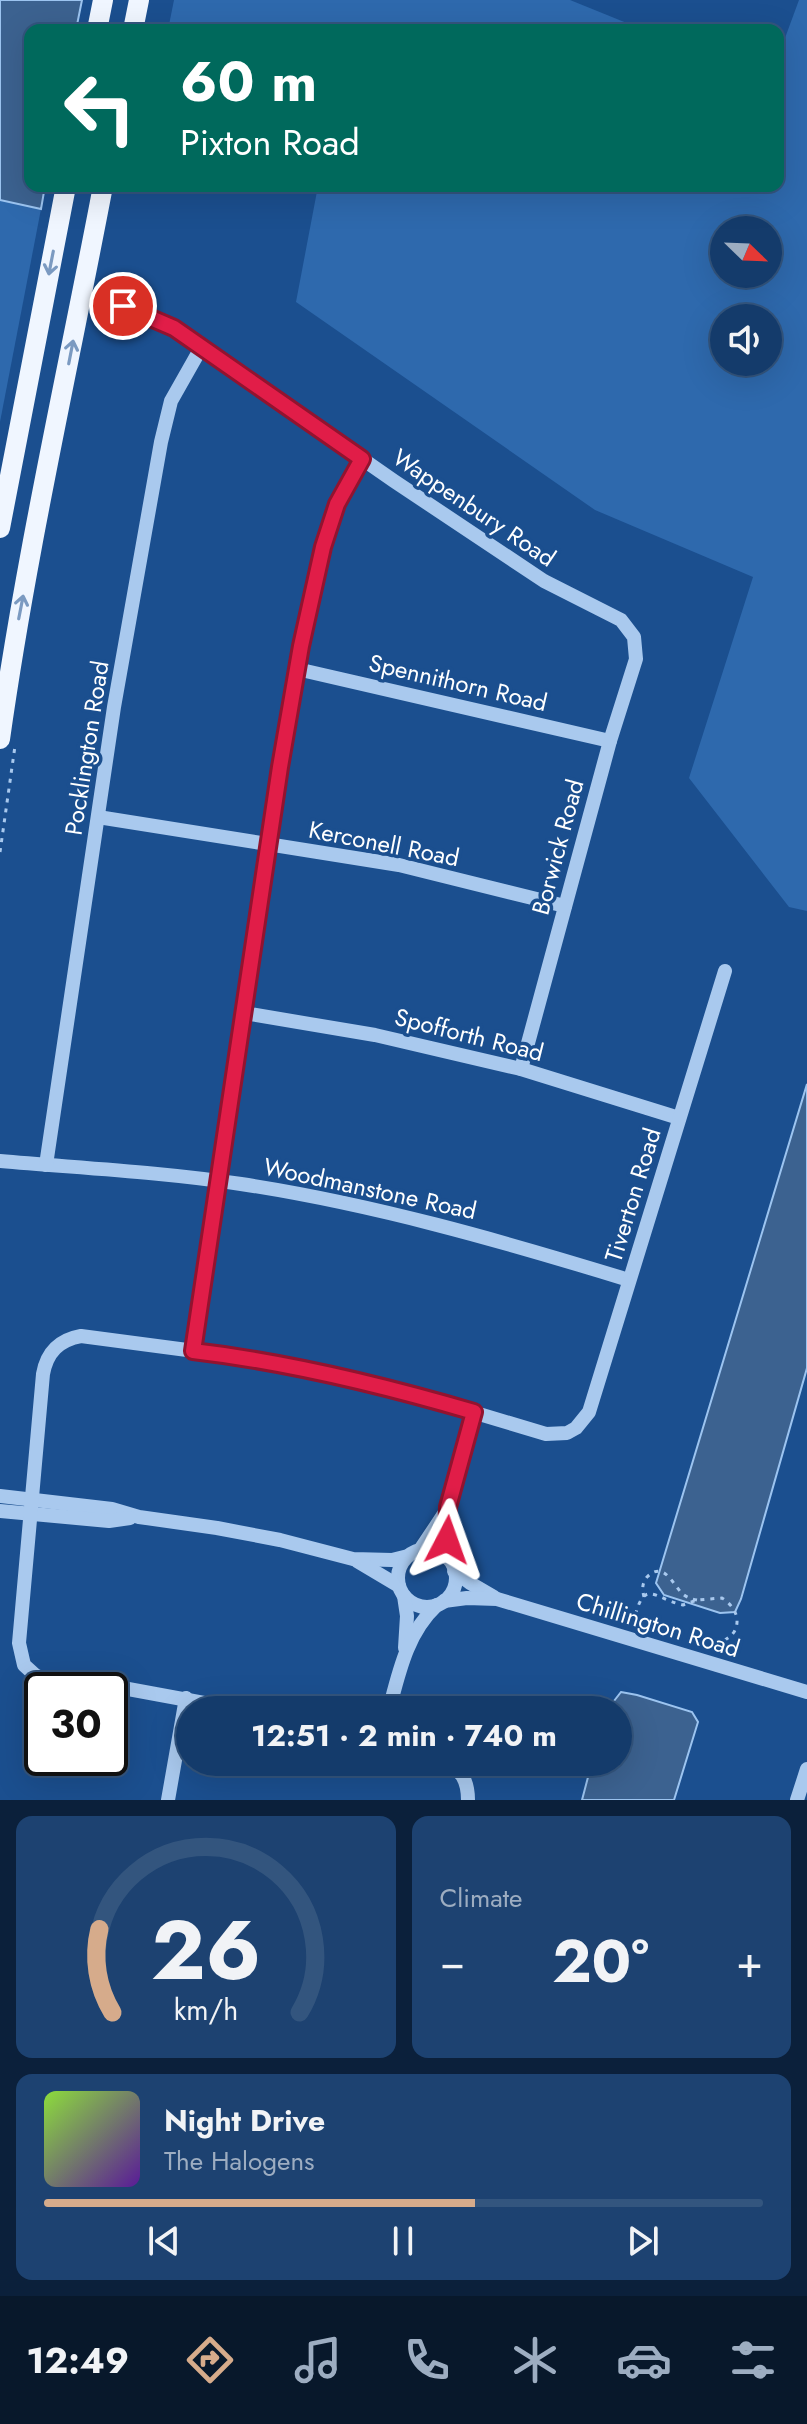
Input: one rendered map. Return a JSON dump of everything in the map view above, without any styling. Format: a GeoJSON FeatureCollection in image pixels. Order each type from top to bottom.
{"type":"FeatureCollection","features":[{"type":"Feature","properties":{"kind":"main road"},"geometry":{"type":"LineString","coordinates":[[98,24],[103,0]]}},
{"type":"Feature","properties":{"kind":"main road"},"geometry":{"type":"LineString","coordinates":[[134,24],[139,0]]}},
{"type":"Feature","properties":{"kind":"main road"},"geometry":{"type":"LineString","coordinates":[[0,528],[65,192]]}},
{"type":"Feature","properties":{"kind":"main road"},"geometry":{"type":"LineString","coordinates":[[0,739],[5,662],[102,192]]}},
{"type":"Feature","properties":{"kind":"street","name":"Wappenbury Road"},"geometry":{"type":"LineString","coordinates":[[82,297],[123,306],[174,328],[544,581],[621,620],[634,637]]}},
{"type":"Feature","properties":{"kind":"street","name":"Pocklington Road"},"geometry":{"type":"LineString","coordinates":[[46,1165],[114,707],[161,442],[171,401],[201,348]]}},
{"type":"Feature","properties":{"kind":"street"},"geometry":{"type":"LineString","coordinates":[[193,1351],[297,669],[323,547],[337,504],[362,459]]}},
{"type":"Feature","properties":{"kind":"street","name":"Borwick Road"},"geometry":{"type":"LineString","coordinates":[[521,1069],[610,741],[636,659],[634,637]]}},
{"type":"Feature","properties":{"kind":"street","name":"Spennithorn Road"},"geometry":{"type":"LineString","coordinates":[[297,669],[610,741]]}},
{"type":"Feature","properties":{"kind":"street","name":"Kerconell Road"},"geometry":{"type":"LineString","coordinates":[[98,817],[399,865],[565,906]]}},
{"type":"Feature","properties":{"kind":"street","name":"Tiverton Road"},"geometry":{"type":"LineString","coordinates":[[474,1412],[546,1434],[567,1433],[576,1428],[589,1412],[725,971]]}},
{"type":"Feature","properties":{"kind":"street","name":"Spofforth Road"},"geometry":{"type":"LineString","coordinates":[[244,1013],[375,1035],[521,1069],[679,1118]]}},
{"type":"Feature","properties":{"kind":"street","name":"Woodmanstone Road"},"geometry":{"type":"LineString","coordinates":[[0,1161],[218,1182],[341,1203],[494,1239],[629,1280]]}},
{"type":"Feature","properties":{"kind":"street"},"geometry":{"type":"LineString","coordinates":[[176,1696],[112,1686],[46,1681],[22,1662],[19,1643],[45,1362],[51,1352],[69,1338],[81,1336],[225,1355],[363,1382],[474,1412],[448,1507],[446,1532],[454,1587],[420,1624],[405,1652]]}},
{"type":"Feature","properties":{"kind":"street"},"geometry":{"type":"LineString","coordinates":[[0,1496],[31,1506]]}},
{"type":"Feature","properties":{"kind":"street"},"geometry":{"type":"LineString","coordinates":[[0,1511],[31,1506],[112,1509],[139,1517],[280,1540],[353,1559],[392,1560],[435,1551],[451,1564]]}},
{"type":"Feature","properties":{"kind":"street"},"geometry":{"type":"LineString","coordinates":[[393,1696],[405,1652],[407,1616],[399,1570],[448,1507]]}},
{"type":"Feature","properties":{"kind":"street"},"geometry":{"type":"LineString","coordinates":[[353,1559],[385,1576],[412,1603],[421,1607],[441,1603]]}},
{"type":"Feature","properties":{"kind":"street","name":"Chillington Road"},"geometry":{"type":"LineString","coordinates":[[451,1564],[470,1583],[497,1599],[807,1692]]}},
{"type":"Feature","properties":{"kind":"street","name":"Chillington Road"},"geometry":{"type":"LineString","coordinates":[[441,1603],[464,1598],[497,1599]]}},
{"type":"Feature","properties":{"kind":"street"},"geometry":{"type":"LineString","coordinates":[[168,1800],[176,1755]]}},
{"type":"Feature","properties":{"kind":"street"},"geometry":{"type":"LineString","coordinates":[[797,1800],[807,1769]]}},
{"type":"Feature","properties":{"kind":"street"},"geometry":{"type":"LineString","coordinates":[[463,1776],[468,1800]]}},
{"type":"Feature","properties":{"kind":"path"},"geometry":{"type":"LineString","coordinates":[[644,1597],[645,1581],[657,1573],[670,1577],[682,1594],[697,1600]]}},
{"type":"Feature","properties":{"kind":"path"},"geometry":{"type":"LineString","coordinates":[[632,1625],[637,1605],[644,1597],[655,1593],[683,1605],[697,1600],[722,1598],[731,1605],[737,1622],[734,1632],[715,1649]]}},
{"type":"Feature","properties":{"kind":"shaded area"},"geometry":{"type":"Polygon","coordinates":[[[0,0],[82,0],[77,24],[24,24],[24,192],[44,192],[41,209],[0,200],[0,0]]]}},
{"type":"Feature","properties":{"kind":"shaded area"},"geometry":{"type":"Polygon","coordinates":[[[174,0],[570,0],[629,24],[169,24],[174,0]]]}},
{"type":"Feature","properties":{"kind":"shaded area"},"geometry":{"type":"Polygon","coordinates":[[[799,0],[807,0],[807,911],[789,907],[689,778],[753,577],[595,510],[296,302],[317,192],[784,192],[784,41],[799,0]]]}},
{"type":"Feature","properties":{"kind":"shaded area"},"geometry":{"type":"Polygon","coordinates":[[[0,200],[41,209],[0,422],[0,200]]]}},
{"type":"Feature","properties":{"kind":"shaded area"},"geometry":{"type":"Polygon","coordinates":[[[807,1084],[807,1368],[741,1599],[735,1612],[720,1613],[664,1595],[656,1583],[807,1084]]]}},
{"type":"Feature","properties":{"kind":"shaded area"},"geometry":{"type":"Polygon","coordinates":[[[621,1692],[637,1695],[692,1712],[698,1722],[674,1800],[582,1800],[588,1776],[632,1776],[632,1696],[618,1696],[621,1692]]]}},
{"type":"Feature","properties":{"kind":"route"},"geometry":{"type":"LineString","coordinates":[[123,306],[174,328],[362,459],[337,504],[323,547],[301,646],[280,767],[193,1351],[363,1382],[474,1412],[448,1507],[447,1540]]}}]}
